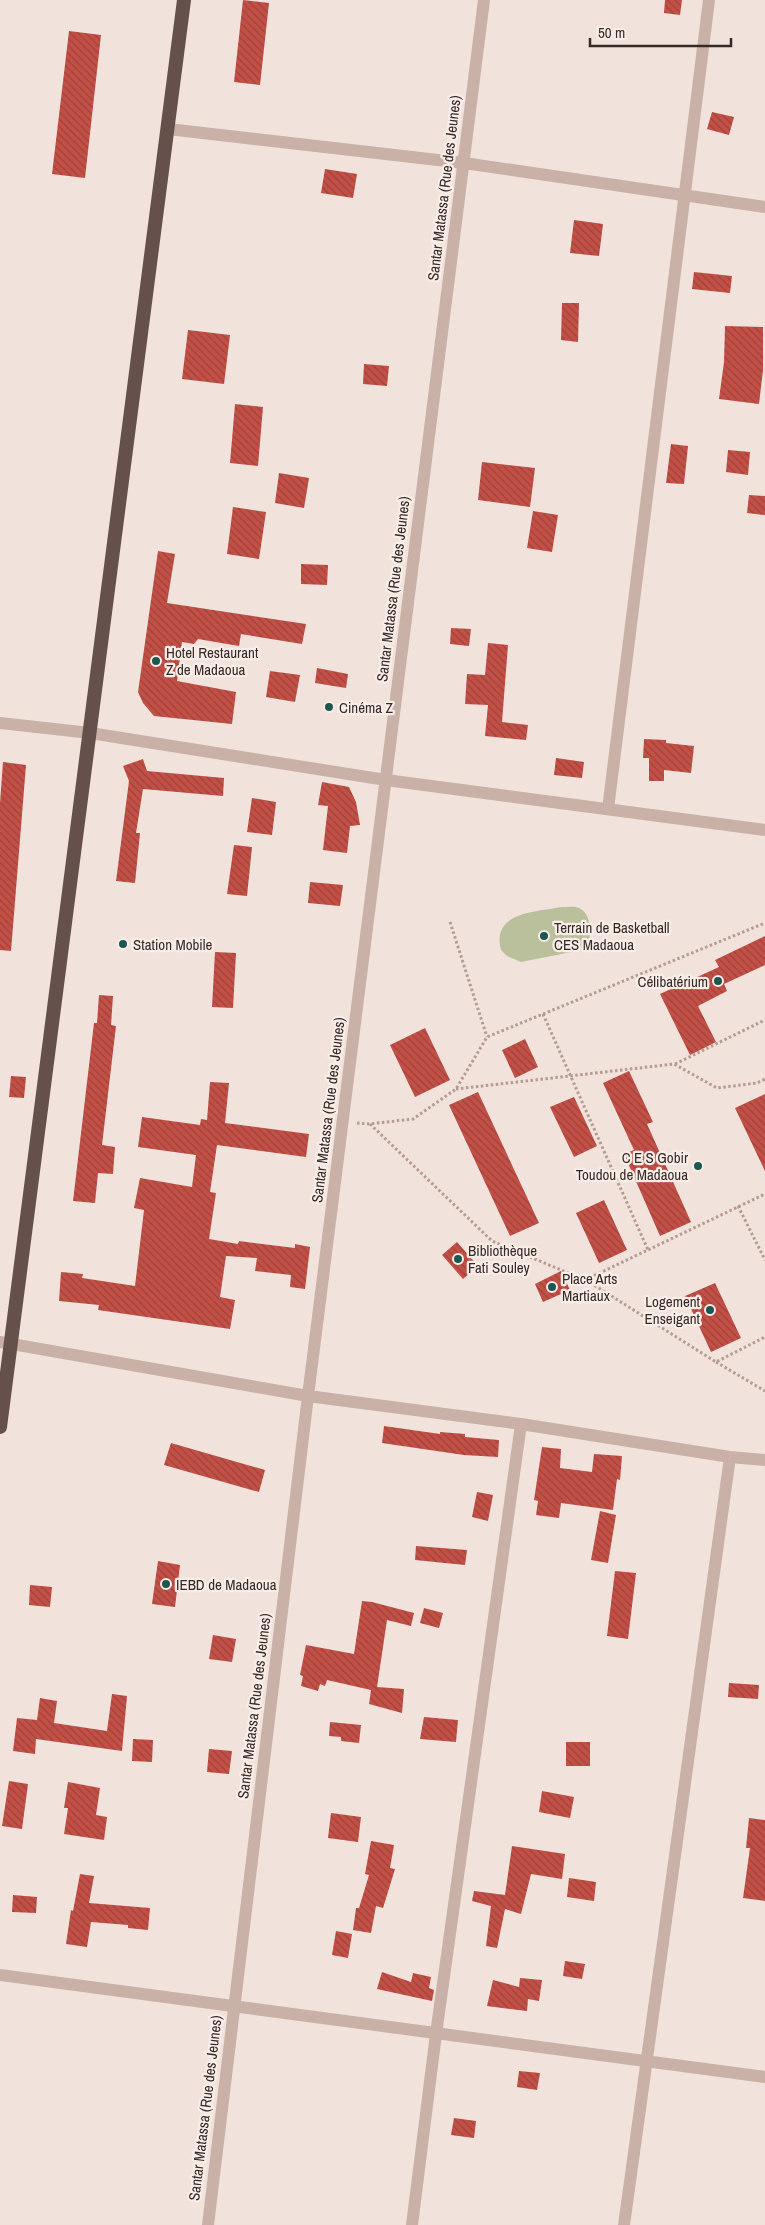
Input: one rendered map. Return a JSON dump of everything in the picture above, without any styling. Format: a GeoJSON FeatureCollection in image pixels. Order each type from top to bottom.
{"type":"FeatureCollection","features":[{"type":"Feature","properties":{"kind":"highway"},"geometry":{"type":"LineString","coordinates":[[0,1427],[5,1343],[90,733],[184,0]]}},
{"type":"Feature","properties":{"kind":"street","name":"Santar Matassa (Rue des Jeunes)"},"geometry":{"type":"LineString","coordinates":[[208,2225],[308,1396],[484,0]]}},
{"type":"Feature","properties":{"kind":"street"},"geometry":{"type":"LineString","coordinates":[[608,809],[709,0]]}},
{"type":"Feature","properties":{"kind":"street"},"geometry":{"type":"LineString","coordinates":[[168,130],[464,163],[765,207]]}},
{"type":"Feature","properties":{"kind":"street"},"geometry":{"type":"LineString","coordinates":[[0,723],[90,733],[386,780],[765,830]]}},
{"type":"Feature","properties":{"kind":"street"},"geometry":{"type":"LineString","coordinates":[[5,1343],[308,1396],[522,1424],[730,1457],[765,1460]]}},
{"type":"Feature","properties":{"kind":"street"},"geometry":{"type":"LineString","coordinates":[[412,2225],[436,2034],[522,1424]]}},
{"type":"Feature","properties":{"kind":"street"},"geometry":{"type":"LineString","coordinates":[[624,2225],[730,1457]]}},
{"type":"Feature","properties":{"kind":"street"},"geometry":{"type":"LineString","coordinates":[[0,1975],[765,2076]]}},
{"type":"Feature","properties":{"kind":"path"},"geometry":{"type":"LineString","coordinates":[[450,922],[487,1037]]}},
{"type":"Feature","properties":{"kind":"path"},"geometry":{"type":"LineString","coordinates":[[765,923],[487,1037],[456,1090],[413,1119],[369,1124],[492,1241],[585,1280],[765,1391]]}},
{"type":"Feature","properties":{"kind":"path"},"geometry":{"type":"LineString","coordinates":[[543,1014],[648,1250]]}},
{"type":"Feature","properties":{"kind":"path"},"geometry":{"type":"LineString","coordinates":[[456,1090],[674,1064],[765,1020]]}},
{"type":"Feature","properties":{"kind":"path"},"geometry":{"type":"LineString","coordinates":[[674,1064],[717,1088],[757,1083],[765,1079]]}},
{"type":"Feature","properties":{"kind":"path"},"geometry":{"type":"LineString","coordinates":[[585,1280],[765,1194]]}},
{"type":"Feature","properties":{"kind":"path"},"geometry":{"type":"LineString","coordinates":[[738,1206],[765,1260]]}},
{"type":"Feature","properties":{"kind":"path"},"geometry":{"type":"LineString","coordinates":[[716,1362],[765,1337]]}},
{"type":"Feature","properties":{"kind":"green space","name":"Terrain de Basketball CES Madaoua"},"geometry":{"type":"Polygon","coordinates":[[[562,907],[577,907],[586,914],[589,924],[589,943],[577,951],[521,962],[507,956],[501,950],[500,937],[503,928],[509,921],[528,913],[562,907]]]}},
{"type":"Feature","properties":{"kind":"building"},"geometry":{"type":"Polygon","coordinates":[[[243,0],[269,3],[260,85],[234,82],[243,0]]]}},
{"type":"Feature","properties":{"kind":"building"},"geometry":{"type":"Polygon","coordinates":[[[665,0],[682,0],[680,15],[664,13],[665,0]]]}},
{"type":"Feature","properties":{"kind":"building"},"geometry":{"type":"Polygon","coordinates":[[[69,31],[101,35],[85,178],[52,174],[69,31]]]}},
{"type":"Feature","properties":{"kind":"building"},"geometry":{"type":"Polygon","coordinates":[[[712,112],[734,117],[729,135],[707,129],[712,112]]]}},
{"type":"Feature","properties":{"kind":"building"},"geometry":{"type":"Polygon","coordinates":[[[325,169],[357,174],[353,198],[321,193],[325,169]]]}},
{"type":"Feature","properties":{"kind":"building"},"geometry":{"type":"Polygon","coordinates":[[[574,220],[603,224],[599,256],[570,253],[574,220]]]}},
{"type":"Feature","properties":{"kind":"building"},"geometry":{"type":"Polygon","coordinates":[[[694,272],[732,276],[730,293],[692,289],[694,272]]]}},
{"type":"Feature","properties":{"kind":"building"},"geometry":{"type":"Polygon","coordinates":[[[562,303],[579,303],[578,342],[561,340],[562,303]]]}},
{"type":"Feature","properties":{"kind":"building"},"geometry":{"type":"Polygon","coordinates":[[[725,326],[763,327],[763,370],[759,404],[719,399],[724,362],[725,326]]]}},
{"type":"Feature","properties":{"kind":"building"},"geometry":{"type":"Polygon","coordinates":[[[188,330],[230,335],[224,384],[182,379],[188,330]]]}},
{"type":"Feature","properties":{"kind":"building"},"geometry":{"type":"Polygon","coordinates":[[[364,364],[389,366],[387,386],[363,384],[364,364]]]}},
{"type":"Feature","properties":{"kind":"building"},"geometry":{"type":"Polygon","coordinates":[[[235,404],[263,407],[258,466],[230,463],[235,404]]]}},
{"type":"Feature","properties":{"kind":"building"},"geometry":{"type":"Polygon","coordinates":[[[671,444],[688,446],[684,484],[666,483],[671,444]]]}},
{"type":"Feature","properties":{"kind":"building"},"geometry":{"type":"Polygon","coordinates":[[[728,450],[750,452],[748,475],[726,472],[728,450]]]}},
{"type":"Feature","properties":{"kind":"building"},"geometry":{"type":"Polygon","coordinates":[[[482,462],[535,468],[530,507],[478,500],[482,462]]]}},
{"type":"Feature","properties":{"kind":"building"},"geometry":{"type":"Polygon","coordinates":[[[279,473],[309,478],[304,508],[275,503],[279,473]]]}},
{"type":"Feature","properties":{"kind":"building"},"geometry":{"type":"Polygon","coordinates":[[[749,495],[765,496],[765,515],[747,513],[749,495]]]}},
{"type":"Feature","properties":{"kind":"building"},"geometry":{"type":"Polygon","coordinates":[[[233,507],[266,512],[259,559],[227,554],[233,507]]]}},
{"type":"Feature","properties":{"kind":"building"},"geometry":{"type":"Polygon","coordinates":[[[533,511],[558,515],[552,552],[527,548],[533,511]]]}},
{"type":"Feature","properties":{"kind":"building"},"geometry":{"type":"Polygon","coordinates":[[[158,551],[175,554],[167,603],[306,624],[302,644],[241,634],[239,646],[198,639],[194,644],[182,642],[177,681],[236,692],[232,724],[154,716],[143,703],[138,692],[158,551]]]}},
{"type":"Feature","properties":{"kind":"building"},"geometry":{"type":"Polygon","coordinates":[[[301,564],[328,565],[327,585],[301,584],[301,564]]]}},
{"type":"Feature","properties":{"kind":"building"},"geometry":{"type":"Polygon","coordinates":[[[451,628],[471,629],[469,646],[450,644],[451,628]]]}},
{"type":"Feature","properties":{"kind":"building"},"geometry":{"type":"Polygon","coordinates":[[[488,643],[508,645],[502,722],[528,725],[526,740],[485,736],[488,705],[465,704],[467,674],[485,675],[488,643]]]}},
{"type":"Feature","properties":{"kind":"building"},"geometry":{"type":"Polygon","coordinates":[[[317,668],[348,674],[346,688],[315,683],[317,668]]]}},
{"type":"Feature","properties":{"kind":"building"},"geometry":{"type":"Polygon","coordinates":[[[270,671],[300,675],[295,702],[266,697],[270,671]]]}},
{"type":"Feature","properties":{"kind":"building"},"geometry":{"type":"Polygon","coordinates":[[[644,739],[666,740],[666,743],[694,746],[691,773],[664,770],[664,781],[649,781],[649,758],[643,758],[644,739]]]}},
{"type":"Feature","properties":{"kind":"building"},"geometry":{"type":"Polygon","coordinates":[[[556,758],[584,762],[582,778],[554,775],[556,758]]]}},
{"type":"Feature","properties":{"kind":"building"},"geometry":{"type":"Polygon","coordinates":[[[143,759],[147,771],[224,778],[223,796],[143,789],[136,833],[140,833],[135,883],[116,881],[129,781],[123,766],[143,759]]]}},
{"type":"Feature","properties":{"kind":"building"},"geometry":{"type":"Polygon","coordinates":[[[3,762],[26,765],[11,951],[0,950],[0,803],[3,762]]]}},
{"type":"Feature","properties":{"kind":"building"},"geometry":{"type":"Polygon","coordinates":[[[322,782],[349,787],[356,802],[360,825],[350,826],[347,853],[323,850],[328,806],[318,805],[322,782]]]}},
{"type":"Feature","properties":{"kind":"building"},"geometry":{"type":"Polygon","coordinates":[[[252,798],[276,802],[272,835],[247,832],[252,798]]]}},
{"type":"Feature","properties":{"kind":"building"},"geometry":{"type":"Polygon","coordinates":[[[234,845],[252,847],[247,896],[227,894],[234,845]]]}},
{"type":"Feature","properties":{"kind":"building"},"geometry":{"type":"Polygon","coordinates":[[[310,882],[343,885],[340,906],[308,903],[310,882]]]}},
{"type":"Feature","properties":{"kind":"building"},"geometry":{"type":"Polygon","coordinates":[[[765,936],[765,965],[724,984],[727,991],[698,1006],[716,1042],[690,1055],[660,994],[719,967],[715,960],[765,936]]]}},
{"type":"Feature","properties":{"kind":"building"},"geometry":{"type":"Polygon","coordinates":[[[215,952],[236,953],[233,1008],[212,1007],[215,952]]]}},
{"type":"Feature","properties":{"kind":"building"},"geometry":{"type":"Polygon","coordinates":[[[99,995],[113,996],[111,1025],[116,1026],[102,1145],[115,1147],[113,1174],[98,1173],[95,1203],[73,1201],[94,1023],[97,1023],[99,995]]]}},
{"type":"Feature","properties":{"kind":"building"},"geometry":{"type":"Polygon","coordinates":[[[425,1028],[450,1080],[415,1097],[390,1045],[425,1028]]]}},
{"type":"Feature","properties":{"kind":"building"},"geometry":{"type":"Polygon","coordinates":[[[525,1039],[538,1067],[515,1078],[502,1050],[525,1039]]]}},
{"type":"Feature","properties":{"kind":"building"},"geometry":{"type":"Polygon","coordinates":[[[629,1071],[653,1122],[647,1124],[691,1222],[660,1236],[624,1154],[634,1150],[603,1083],[629,1071]]]}},
{"type":"Feature","properties":{"kind":"building"},"geometry":{"type":"Polygon","coordinates":[[[11,1076],[26,1077],[24,1098],[9,1097],[11,1076]]]}},
{"type":"Feature","properties":{"kind":"building"},"geometry":{"type":"Polygon","coordinates":[[[210,1082],[229,1083],[225,1123],[309,1134],[306,1157],[217,1145],[210,1192],[216,1193],[209,1239],[238,1244],[239,1241],[295,1248],[295,1244],[310,1247],[305,1289],[290,1287],[291,1275],[255,1271],[257,1258],[226,1256],[220,1297],[235,1300],[230,1329],[98,1310],[99,1305],[59,1301],[61,1272],[83,1274],[82,1278],[135,1286],[144,1210],[134,1208],[140,1178],[192,1187],[196,1155],[138,1147],[142,1117],[200,1125],[201,1119],[207,1120],[210,1082]]]}},
{"type":"Feature","properties":{"kind":"building"},"geometry":{"type":"Polygon","coordinates":[[[478,1092],[539,1223],[510,1236],[449,1105],[478,1092]]]}},
{"type":"Feature","properties":{"kind":"building"},"geometry":{"type":"Polygon","coordinates":[[[765,1094],[765,1171],[735,1108],[765,1094]]]}},
{"type":"Feature","properties":{"kind":"building"},"geometry":{"type":"Polygon","coordinates":[[[574,1097],[597,1146],[574,1157],[550,1107],[574,1097]]]}},
{"type":"Feature","properties":{"kind":"building"},"geometry":{"type":"Polygon","coordinates":[[[604,1200],[627,1250],[599,1263],[576,1213],[604,1200]]]}},
{"type":"Feature","properties":{"kind":"building"},"geometry":{"type":"Polygon","coordinates":[[[457,1242],[478,1266],[463,1279],[442,1255],[457,1242]]]}},
{"type":"Feature","properties":{"kind":"building","name":"Place Arts Martiaux"},"geometry":{"type":"Polygon","coordinates":[[[561,1271],[570,1290],[543,1302],[535,1284],[561,1271]]]}},
{"type":"Feature","properties":{"kind":"building","name":"Logement Enseigant"},"geometry":{"type":"Polygon","coordinates":[[[715,1283],[741,1338],[711,1352],[685,1296],[715,1283]]]}},
{"type":"Feature","properties":{"kind":"building"},"geometry":{"type":"Polygon","coordinates":[[[384,1426],[440,1434],[440,1432],[465,1434],[465,1437],[499,1440],[498,1457],[464,1455],[382,1443],[384,1426]]]}},
{"type":"Feature","properties":{"kind":"building"},"geometry":{"type":"Polygon","coordinates":[[[171,1443],[265,1470],[259,1492],[164,1465],[171,1443]]]}},
{"type":"Feature","properties":{"kind":"building"},"geometry":{"type":"Polygon","coordinates":[[[542,1447],[561,1449],[560,1468],[592,1472],[594,1454],[622,1456],[620,1480],[617,1479],[613,1510],[561,1503],[559,1518],[536,1515],[538,1501],[534,1500],[542,1447]]]}},
{"type":"Feature","properties":{"kind":"building"},"geometry":{"type":"Polygon","coordinates":[[[477,1492],[493,1495],[488,1521],[472,1517],[477,1492]]]}},
{"type":"Feature","properties":{"kind":"building"},"geometry":{"type":"Polygon","coordinates":[[[600,1511],[616,1515],[608,1563],[591,1560],[600,1511]]]}},
{"type":"Feature","properties":{"kind":"building"},"geometry":{"type":"Polygon","coordinates":[[[416,1546],[467,1550],[465,1565],[415,1560],[416,1546]]]}},
{"type":"Feature","properties":{"kind":"building","name":"IEBD de Madaoua"},"geometry":{"type":"Polygon","coordinates":[[[158,1561],[180,1565],[175,1607],[152,1604],[158,1561]]]}},
{"type":"Feature","properties":{"kind":"building"},"geometry":{"type":"Polygon","coordinates":[[[615,1571],[636,1573],[628,1639],[607,1636],[615,1571]]]}},
{"type":"Feature","properties":{"kind":"building"},"geometry":{"type":"Polygon","coordinates":[[[30,1585],[52,1587],[50,1607],[29,1605],[30,1585]]]}},
{"type":"Feature","properties":{"kind":"building"},"geometry":{"type":"Polygon","coordinates":[[[362,1601],[414,1613],[411,1626],[387,1620],[377,1687],[404,1689],[402,1713],[369,1704],[371,1690],[327,1680],[325,1686],[320,1684],[318,1691],[301,1686],[303,1676],[300,1675],[306,1645],[354,1654],[362,1601]]]}},
{"type":"Feature","properties":{"kind":"building"},"geometry":{"type":"Polygon","coordinates":[[[424,1608],[443,1613],[439,1628],[420,1623],[424,1608]]]}},
{"type":"Feature","properties":{"kind":"building"},"geometry":{"type":"Polygon","coordinates":[[[213,1635],[236,1639],[232,1662],[209,1659],[213,1635]]]}},
{"type":"Feature","properties":{"kind":"building"},"geometry":{"type":"Polygon","coordinates":[[[729,1683],[759,1685],[758,1699],[728,1697],[729,1683]]]}},
{"type":"Feature","properties":{"kind":"building"},"geometry":{"type":"Polygon","coordinates":[[[112,1694],[127,1696],[122,1751],[36,1739],[35,1754],[13,1751],[17,1718],[37,1720],[40,1698],[57,1701],[54,1723],[107,1731],[112,1694]]]}},
{"type":"Feature","properties":{"kind":"building"},"geometry":{"type":"Polygon","coordinates":[[[424,1717],[458,1720],[456,1742],[420,1739],[424,1717]]]}},
{"type":"Feature","properties":{"kind":"building"},"geometry":{"type":"Polygon","coordinates":[[[330,1722],[361,1725],[359,1743],[341,1741],[341,1737],[329,1736],[330,1722]]]}},
{"type":"Feature","properties":{"kind":"building"},"geometry":{"type":"Polygon","coordinates":[[[133,1739],[153,1740],[152,1762],[132,1761],[133,1739]]]}},
{"type":"Feature","properties":{"kind":"building"},"geometry":{"type":"Polygon","coordinates":[[[566,1742],[590,1742],[590,1766],[566,1766],[566,1742]]]}},
{"type":"Feature","properties":{"kind":"building"},"geometry":{"type":"Polygon","coordinates":[[[209,1749],[232,1751],[229,1774],[207,1772],[209,1749]]]}},
{"type":"Feature","properties":{"kind":"building"},"geometry":{"type":"Polygon","coordinates":[[[9,1781],[28,1784],[22,1829],[2,1826],[9,1781]]]}},
{"type":"Feature","properties":{"kind":"building"},"geometry":{"type":"Polygon","coordinates":[[[68,1782],[100,1788],[96,1815],[107,1817],[104,1840],[64,1834],[68,1808],[64,1808],[68,1782]]]}},
{"type":"Feature","properties":{"kind":"building"},"geometry":{"type":"Polygon","coordinates":[[[542,1791],[574,1797],[570,1818],[539,1812],[542,1791]]]}},
{"type":"Feature","properties":{"kind":"building"},"geometry":{"type":"Polygon","coordinates":[[[331,1813],[361,1817],[358,1842],[328,1838],[331,1813]]]}},
{"type":"Feature","properties":{"kind":"building"},"geometry":{"type":"Polygon","coordinates":[[[749,1818],[765,1820],[765,1901],[743,1898],[750,1848],[746,1848],[749,1818]]]}},
{"type":"Feature","properties":{"kind":"building"},"geometry":{"type":"Polygon","coordinates":[[[371,1841],[394,1845],[390,1868],[395,1869],[383,1908],[376,1906],[371,1933],[353,1930],[356,1908],[359,1908],[369,1875],[365,1874],[371,1841]]]}},
{"type":"Feature","properties":{"kind":"building"},"geometry":{"type":"Polygon","coordinates":[[[512,1846],[565,1854],[562,1879],[531,1874],[521,1914],[505,1909],[497,1948],[486,1946],[491,1906],[472,1901],[474,1891],[505,1895],[512,1846]]]}},
{"type":"Feature","properties":{"kind":"building"},"geometry":{"type":"Polygon","coordinates":[[[80,1874],[94,1876],[89,1903],[150,1908],[148,1930],[128,1928],[128,1925],[91,1922],[87,1947],[66,1944],[71,1910],[73,1911],[80,1874]]]}},
{"type":"Feature","properties":{"kind":"building"},"geometry":{"type":"Polygon","coordinates":[[[569,1878],[596,1882],[594,1901],[567,1897],[569,1878]]]}},
{"type":"Feature","properties":{"kind":"building"},"geometry":{"type":"Polygon","coordinates":[[[13,1895],[37,1897],[36,1913],[12,1912],[13,1895]]]}},
{"type":"Feature","properties":{"kind":"building"},"geometry":{"type":"Polygon","coordinates":[[[336,1931],[352,1934],[348,1958],[332,1955],[336,1931]]]}},
{"type":"Feature","properties":{"kind":"building"},"geometry":{"type":"Polygon","coordinates":[[[565,1961],[585,1964],[582,1979],[563,1976],[565,1961]]]}},
{"type":"Feature","properties":{"kind":"building"},"geometry":{"type":"Polygon","coordinates":[[[382,1972],[411,1982],[413,1973],[431,1977],[429,1988],[434,1990],[432,2001],[377,1989],[382,1972]]]}},
{"type":"Feature","properties":{"kind":"building"},"geometry":{"type":"Polygon","coordinates":[[[520,1978],[542,1980],[539,2001],[528,1999],[527,2011],[487,2006],[493,1980],[519,1987],[520,1978]]]}},
{"type":"Feature","properties":{"kind":"building"},"geometry":{"type":"Polygon","coordinates":[[[519,2071],[540,2073],[537,2090],[517,2087],[519,2071]]]}},
{"type":"Feature","properties":{"kind":"building"},"geometry":{"type":"Polygon","coordinates":[[[454,2118],[476,2121],[474,2138],[451,2135],[454,2118]]]}},
{"type":"Feature","properties":{"kind":"place","name":"Hotel Restaurant Z de Madaoua"},"geometry":{"type":"Point","coordinates":[156,661]}},
{"type":"Feature","properties":{"kind":"place","name":"Cinéma Z"},"geometry":{"type":"Point","coordinates":[329,707]}},
{"type":"Feature","properties":{"kind":"place","name":"Terrain de Basketball CES Madaoua"},"geometry":{"type":"Point","coordinates":[544,936]}},
{"type":"Feature","properties":{"kind":"place","name":"Station Mobile"},"geometry":{"type":"Point","coordinates":[123,944]}},
{"type":"Feature","properties":{"kind":"place","name":"Célibatérium"},"geometry":{"type":"Point","coordinates":[718,981]}},
{"type":"Feature","properties":{"kind":"place","name":"C E S Gobir Toudou de Madaoua"},"geometry":{"type":"Point","coordinates":[698,1166]}},
{"type":"Feature","properties":{"kind":"place","name":"Bibliothèque Fati Souley"},"geometry":{"type":"Point","coordinates":[458,1259]}},
{"type":"Feature","properties":{"kind":"place","name":"Place Arts Martiaux"},"geometry":{"type":"Point","coordinates":[552,1287]}},
{"type":"Feature","properties":{"kind":"place","name":"Logement Enseigant"},"geometry":{"type":"Point","coordinates":[710,1310]}},
{"type":"Feature","properties":{"kind":"place","name":"IEBD de Madaoua"},"geometry":{"type":"Point","coordinates":[166,1584]}}]}
